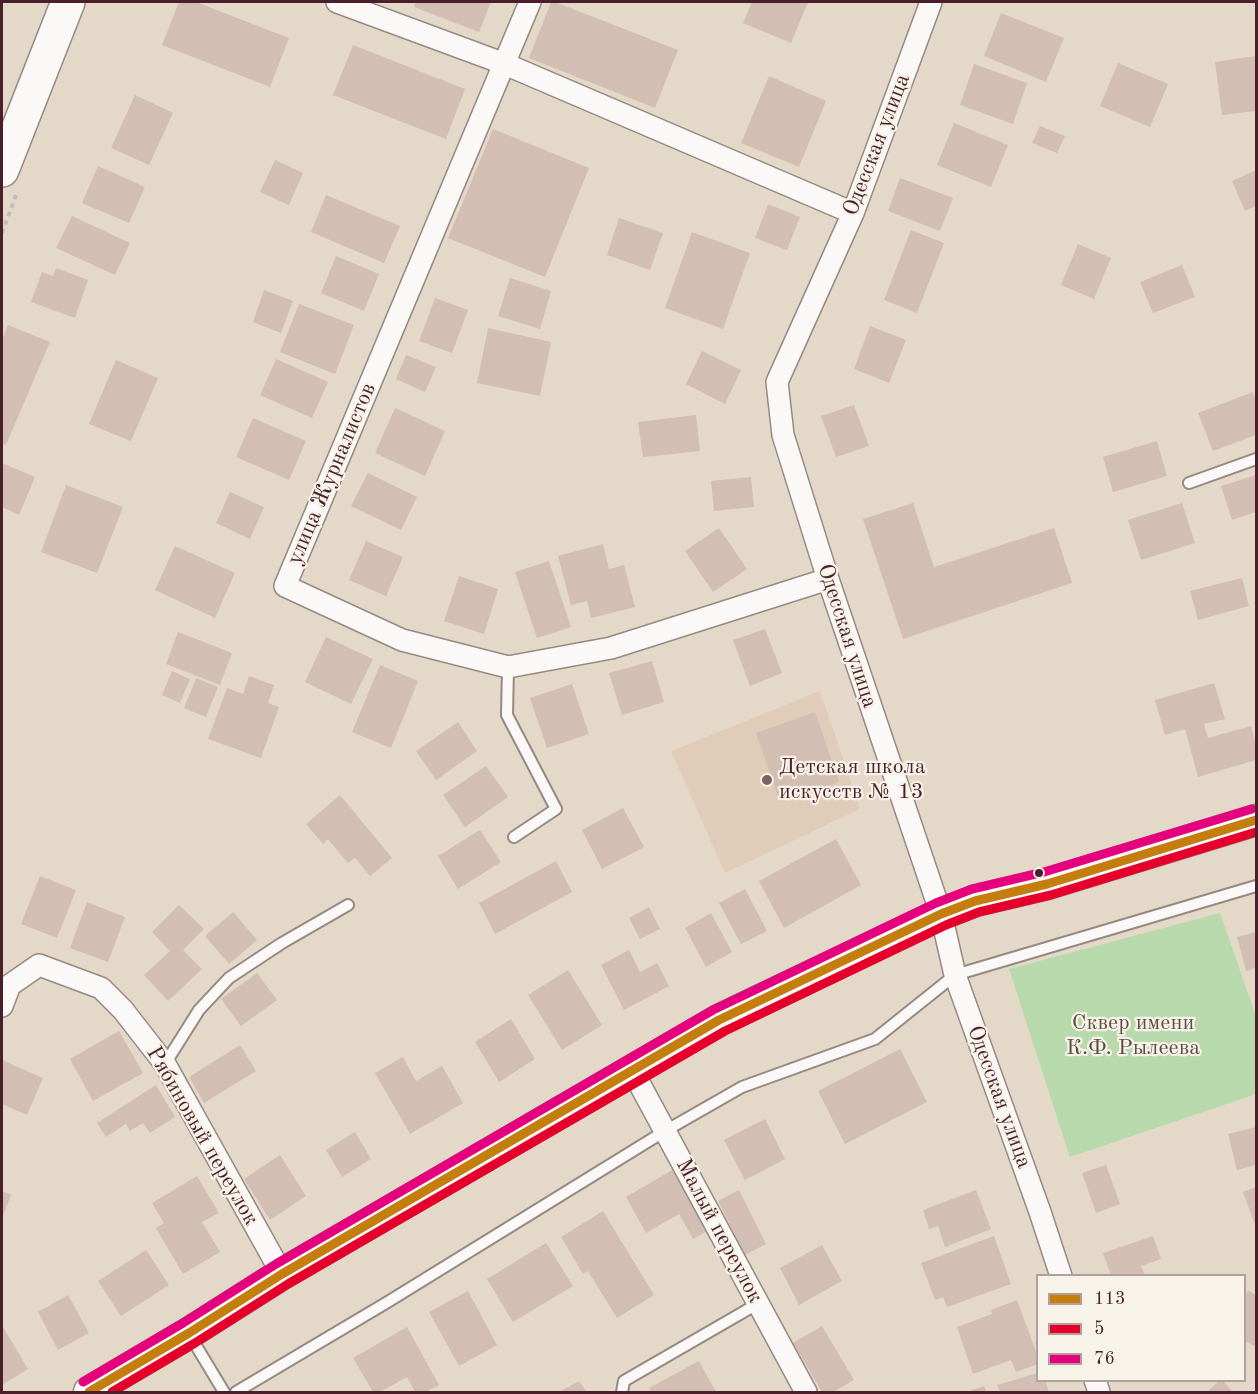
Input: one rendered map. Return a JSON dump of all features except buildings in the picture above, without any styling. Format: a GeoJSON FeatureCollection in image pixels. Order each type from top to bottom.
{"type":"FeatureCollection","features":[{"type":"Feature","properties":{"kind":"highway"},"geometry":{"type":"LineString","coordinates":[[2,170],[68,2]]}},
{"type":"Feature","properties":{"kind":"street"},"geometry":{"type":"LineString","coordinates":[[337,2],[504,64],[853,213]]}},
{"type":"Feature","properties":{"kind":"street","name":"улица Журналистов"},"geometry":{"type":"LineString","coordinates":[[530,2],[285,586],[402,640],[507,667],[611,648],[828,579]]}},
{"type":"Feature","properties":{"kind":"street","name":"Одесская улица"},"geometry":{"type":"LineString","coordinates":[[931,2],[853,213],[777,382],[783,435],[828,579],[940,914],[955,975],[1061,1274]]}},
{"type":"Feature","properties":{"kind":"street"},"geometry":{"type":"LineString","coordinates":[[89,1392],[189,1334],[282,1274],[719,1020],[940,914],[975,901],[1047,884],[1257,820]]}},
{"type":"Feature","properties":{"kind":"street","name":"Рябиновый переулок"},"geometry":{"type":"LineString","coordinates":[[2,1006],[10,985],[39,965],[101,988],[123,1010],[165,1064],[282,1274]]}},
{"type":"Feature","properties":{"kind":"street","name":"Малый переулок"},"geometry":{"type":"LineString","coordinates":[[632,1070],[806,1392]]}},
{"type":"Feature","properties":{"kind":"lane"},"geometry":{"type":"LineString","coordinates":[[1189,483],[1257,459]]}},
{"type":"Feature","properties":{"kind":"lane"},"geometry":{"type":"LineString","coordinates":[[507,667],[507,715],[556,809],[514,837]]}},
{"type":"Feature","properties":{"kind":"lane"},"geometry":{"type":"LineString","coordinates":[[236,1392],[406,1291],[665,1131],[742,1087],[875,1039],[955,975],[1257,886]]}},
{"type":"Feature","properties":{"kind":"lane"},"geometry":{"type":"LineString","coordinates":[[165,1064],[199,1010],[229,978],[282,943],[348,905]]}},
{"type":"Feature","properties":{"kind":"lane"},"geometry":{"type":"LineString","coordinates":[[622,1392],[624,1381],[759,1304]]}},
{"type":"Feature","properties":{"kind":"lane"},"geometry":{"type":"LineString","coordinates":[[189,1334],[224,1392]]}},
{"type":"Feature","properties":{"kind":"shaded area","name":"Детская школа искусств № 13"},"geometry":{"type":"Polygon","coordinates":[[[820,691],[860,809],[725,873],[671,751],[820,691]]]}},
{"type":"Feature","properties":{"kind":"green space","name":"Сквер имени К.Ф. Рылеева"},"geometry":{"type":"Polygon","coordinates":[[[1220,913],[1256,1016],[1256,1094],[1070,1157],[1009,969],[1220,913]]]}},
{"type":"Feature","properties":{"kind":"transit line","name":"76"},"geometry":{"type":"LineString","coordinates":[[83,1382],[183,1323],[276,1264],[713,1010],[936,903],[972,889],[1044,872],[1252,809]]}},
{"type":"Feature","properties":{"kind":"transit line","name":"113"},"geometry":{"type":"LineString","coordinates":[[89,1392],[189,1333],[282,1274],[719,1020],[941,914],[975,901],[1047,884],[1256,820]]}},
{"type":"Feature","properties":{"kind":"transit line","name":"5"},"geometry":{"type":"LineString","coordinates":[[112,1392],[288,1284],[725,1031],[946,925],[979,912],[1051,895],[1256,832]]}},
{"type":"Feature","properties":{"kind":"place","name":"Детская школа искусств № 13"},"geometry":{"type":"Point","coordinates":[767,780]}}]}
